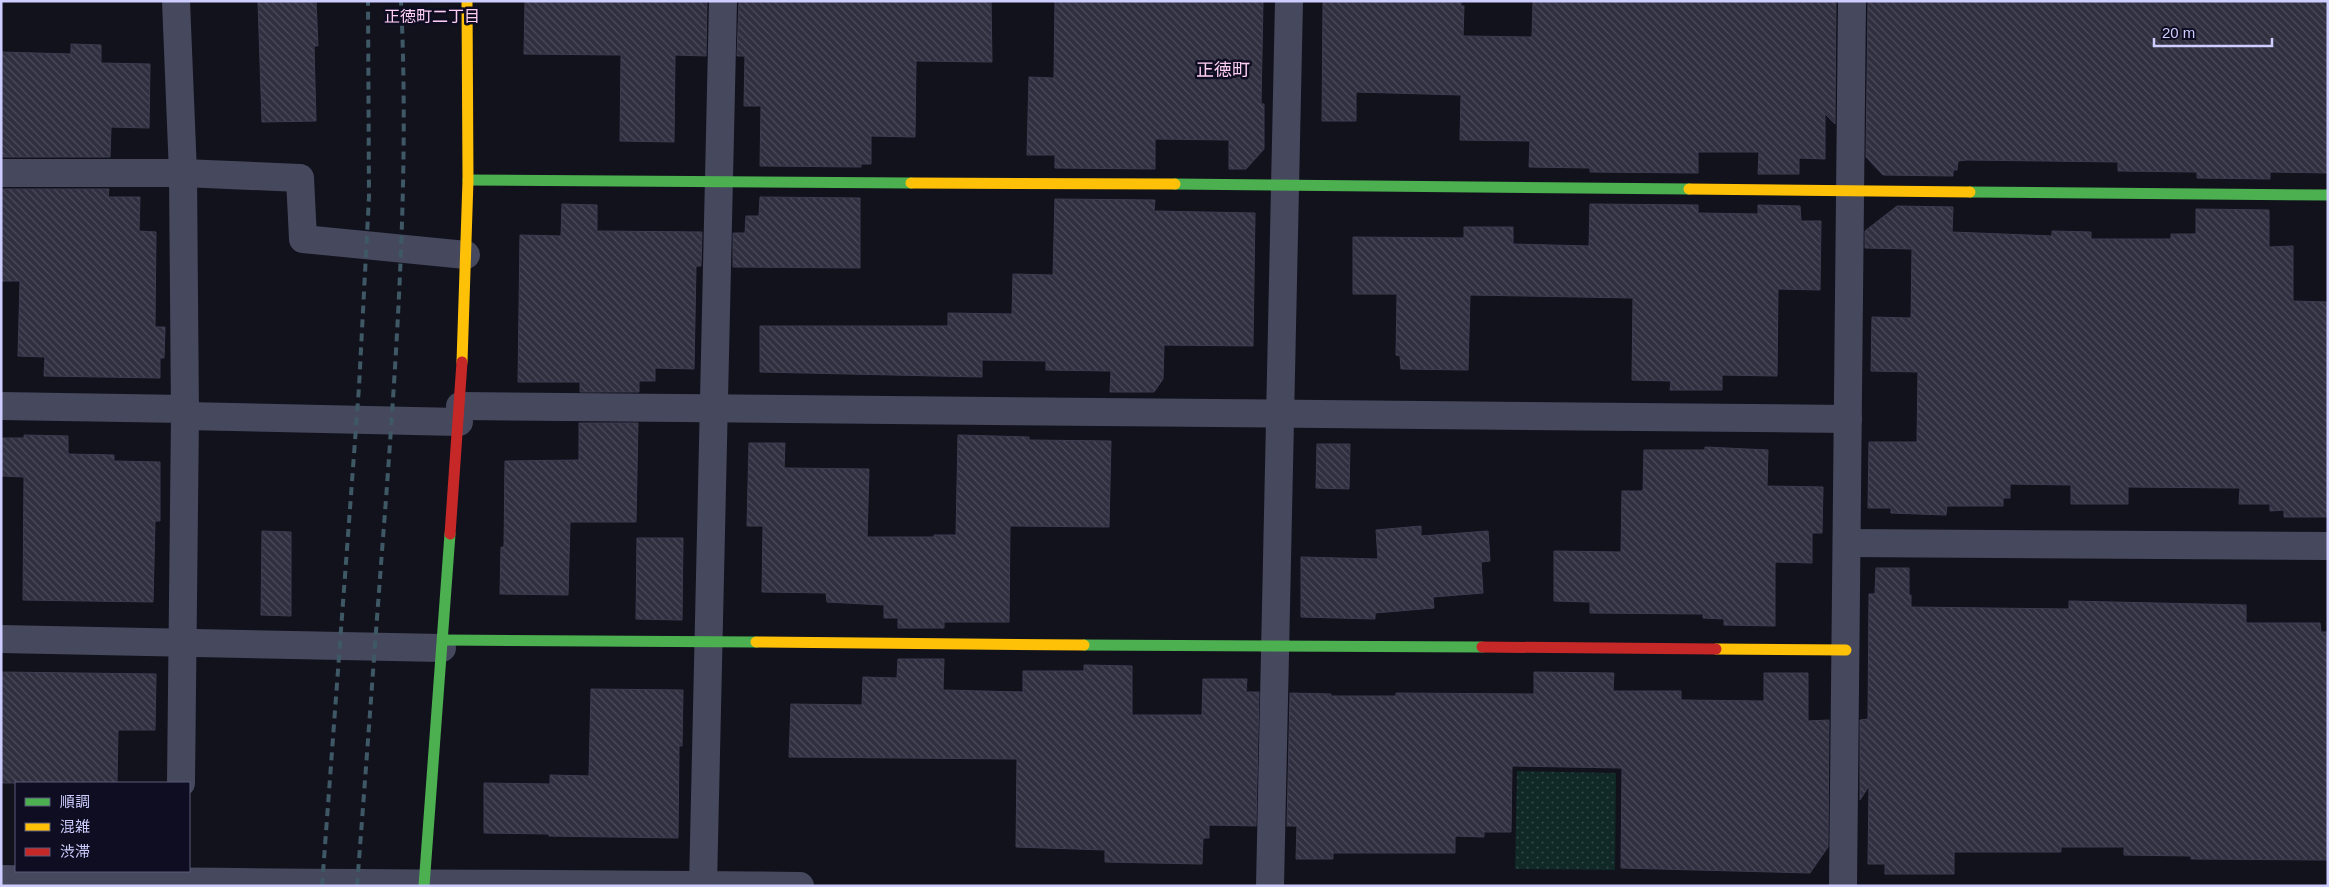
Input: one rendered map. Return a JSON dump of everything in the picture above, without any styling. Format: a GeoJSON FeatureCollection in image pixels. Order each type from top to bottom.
{"type":"FeatureCollection","features":[{"type":"Feature","properties":{"kind":"street"},"geometry":{"type":"LineString","coordinates":[[176,1],[183,173],[185,412],[181,782]]}},
{"type":"Feature","properties":{"kind":"street"},"geometry":{"type":"LineString","coordinates":[[424,884],[459,414],[468,180],[467,1]]}},
{"type":"Feature","properties":{"kind":"street"},"geometry":{"type":"LineString","coordinates":[[703,885],[723,1]]}},
{"type":"Feature","properties":{"kind":"street"},"geometry":{"type":"LineString","coordinates":[[1270,886],[1289,1]]}},
{"type":"Feature","properties":{"kind":"street"},"geometry":{"type":"LineString","coordinates":[[1843,886],[1852,1]]}},
{"type":"Feature","properties":{"kind":"street"},"geometry":{"type":"LineString","coordinates":[[1,173],[183,173],[300,178],[303,239],[466,255]]}},
{"type":"Feature","properties":{"kind":"street"},"geometry":{"type":"LineString","coordinates":[[468,180],[1285,184],[2328,195]]}},
{"type":"Feature","properties":{"kind":"street"},"geometry":{"type":"LineString","coordinates":[[1,406],[185,412],[459,414],[713,409],[1848,419]]}},
{"type":"Feature","properties":{"kind":"street"},"geometry":{"type":"LineString","coordinates":[[1847,543],[2328,546]]}},
{"type":"Feature","properties":{"kind":"street"},"geometry":{"type":"LineString","coordinates":[[1,639],[443,644],[708,642],[1846,650]]}},
{"type":"Feature","properties":{"kind":"street"},"geometry":{"type":"LineString","coordinates":[[1,879],[800,886]]}},
{"type":"Feature","properties":{"kind":"green space"},"geometry":{"type":"Polygon","coordinates":[[[1517,771],[1616,773],[1615,870],[1515,869],[1517,771]]]}},
{"type":"Feature","properties":{"kind":"building"},"geometry":{"type":"Polygon","coordinates":[[[258,1],[316,1],[318,46],[314,46],[316,121],[262,122],[258,1]]]}},
{"type":"Feature","properties":{"kind":"building"},"geometry":{"type":"Polygon","coordinates":[[[525,1],[707,1],[706,56],[675,55],[674,142],[620,141],[621,55],[524,54],[525,1]]]}},
{"type":"Feature","properties":{"kind":"building"},"geometry":{"type":"Polygon","coordinates":[[[739,1],[991,1],[992,62],[916,61],[915,137],[871,136],[871,164],[861,164],[861,167],[760,166],[761,106],[744,106],[745,56],[737,56],[739,1]]]}},
{"type":"Feature","properties":{"kind":"building"},"geometry":{"type":"Polygon","coordinates":[[[1055,1],[1263,1],[1261,104],[1264,104],[1264,149],[1246,169],[1229,169],[1229,140],[1155,139],[1155,169],[1055,168],[1055,155],[1027,155],[1029,77],[1054,78],[1055,1]]]}},
{"type":"Feature","properties":{"kind":"building"},"geometry":{"type":"Polygon","coordinates":[[[1323,1],[1461,1],[1461,6],[1464,6],[1463,36],[1532,37],[1533,1],[1836,1],[1835,124],[1825,114],[1825,159],[1799,158],[1799,174],[1758,174],[1759,152],[1698,152],[1698,173],[1590,172],[1590,168],[1529,167],[1530,141],[1460,140],[1461,95],[1356,92],[1356,121],[1322,121],[1323,1]]]}},
{"type":"Feature","properties":{"kind":"building"},"geometry":{"type":"Polygon","coordinates":[[[1868,1],[2328,1],[2328,173],[2270,172],[2270,179],[2197,178],[2197,172],[2118,171],[2118,162],[1967,160],[1958,161],[1957,170],[1953,170],[1953,176],[1883,175],[1866,157],[1868,1]]]}},
{"type":"Feature","properties":{"kind":"building"},"geometry":{"type":"Polygon","coordinates":[[[71,44],[101,45],[101,63],[150,64],[149,128],[111,127],[110,157],[1,157],[1,52],[71,54],[71,44]]]}},
{"type":"Feature","properties":{"kind":"building"},"geometry":{"type":"Polygon","coordinates":[[[1,189],[109,189],[108,197],[140,197],[139,231],[156,232],[155,327],[165,327],[164,358],[160,358],[160,378],[44,376],[45,357],[18,356],[20,281],[1,281],[1,189]]]}},
{"type":"Feature","properties":{"kind":"building"},"geometry":{"type":"Polygon","coordinates":[[[760,197],[860,198],[860,268],[733,267],[733,233],[745,233],[746,216],[759,216],[760,197]]]}},
{"type":"Feature","properties":{"kind":"building"},"geometry":{"type":"Polygon","coordinates":[[[1055,199],[1155,200],[1154,211],[1255,213],[1253,346],[1164,345],[1163,379],[1154,392],[1110,392],[1111,371],[1046,370],[1046,361],[982,360],[982,377],[760,372],[760,326],[948,326],[948,313],[1012,314],[1013,274],[1053,275],[1055,199]]]}},
{"type":"Feature","properties":{"kind":"building"},"geometry":{"type":"Polygon","coordinates":[[[562,204],[597,205],[597,231],[702,232],[701,266],[696,266],[694,369],[655,368],[655,381],[639,381],[639,392],[580,392],[580,382],[518,382],[520,235],[561,236],[562,204]]]}},
{"type":"Feature","properties":{"kind":"building"},"geometry":{"type":"Polygon","coordinates":[[[1590,204],[1698,205],[1698,213],[1758,214],[1758,205],[1800,206],[1801,221],[1821,221],[1820,290],[1778,289],[1777,376],[1722,375],[1722,390],[1670,390],[1671,381],[1632,380],[1633,298],[1470,295],[1468,370],[1401,369],[1400,356],[1396,355],[1397,294],[1353,294],[1353,237],[1464,238],[1464,227],[1513,227],[1513,244],[1589,246],[1590,204]]]}},
{"type":"Feature","properties":{"kind":"building"},"geometry":{"type":"Polygon","coordinates":[[[1897,206],[1953,207],[1952,232],[2052,236],[2052,231],[2091,232],[2091,239],[2171,239],[2171,234],[2196,234],[2196,209],[2269,210],[2269,247],[2293,246],[2293,301],[2328,302],[2328,517],[2284,517],[2284,510],[2270,511],[2270,504],[2239,504],[2240,488],[2128,487],[2128,504],[2071,504],[2071,485],[2010,484],[2010,498],[2003,498],[2003,506],[1947,506],[1946,515],[1891,513],[1891,508],[1868,508],[1869,442],[1917,442],[1918,372],[1871,371],[1872,317],[1911,318],[1912,249],[1865,248],[1865,231],[1897,206]]]}},
{"type":"Feature","properties":{"kind":"building"},"geometry":{"type":"Polygon","coordinates":[[[579,423],[638,423],[636,522],[570,522],[568,595],[500,594],[501,547],[504,547],[505,461],[579,460],[579,423]]]}},
{"type":"Feature","properties":{"kind":"building"},"geometry":{"type":"Polygon","coordinates":[[[24,435],[68,436],[68,454],[114,455],[114,461],[160,462],[160,521],[155,521],[153,602],[23,600],[24,477],[2,476],[2,438],[24,438],[24,435]]]}},
{"type":"Feature","properties":{"kind":"building"},"geometry":{"type":"Polygon","coordinates":[[[958,435],[1029,437],[1029,440],[1111,441],[1109,527],[1010,526],[1009,622],[944,622],[944,628],[898,628],[898,618],[884,618],[884,605],[827,602],[826,593],[762,592],[763,526],[747,526],[749,443],[785,443],[784,468],[869,469],[867,537],[934,537],[934,535],[956,535],[958,435]]]}},
{"type":"Feature","properties":{"kind":"building"},"geometry":{"type":"Polygon","coordinates":[[[1317,444],[1350,444],[1349,489],[1316,488],[1317,444]]]}},
{"type":"Feature","properties":{"kind":"building"},"geometry":{"type":"Polygon","coordinates":[[[1705,447],[1768,450],[1767,486],[1823,487],[1822,533],[1812,533],[1812,563],[1775,562],[1775,626],[1724,625],[1724,619],[1703,618],[1703,614],[1590,613],[1590,602],[1554,601],[1554,551],[1621,552],[1622,491],[1643,491],[1644,450],[1705,450],[1705,447]]]}},
{"type":"Feature","properties":{"kind":"building"},"geometry":{"type":"Polygon","coordinates":[[[1421,526],[1421,536],[1488,531],[1490,561],[1481,562],[1483,593],[1433,597],[1434,608],[1375,613],[1375,619],[1301,617],[1301,557],[1378,559],[1376,530],[1421,526]]]}},
{"type":"Feature","properties":{"kind":"building"},"geometry":{"type":"Polygon","coordinates":[[[262,531],[291,532],[291,616],[261,615],[262,531]]]}},
{"type":"Feature","properties":{"kind":"building"},"geometry":{"type":"Polygon","coordinates":[[[637,538],[683,538],[682,620],[636,619],[637,538]]]}},
{"type":"Feature","properties":{"kind":"building"},"geometry":{"type":"Polygon","coordinates":[[[1876,568],[1909,568],[1911,607],[2069,609],[2069,601],[2246,605],[2246,623],[2320,623],[2321,632],[2328,632],[2328,860],[2191,859],[2191,856],[2124,855],[2124,847],[2061,847],[2061,852],[1954,852],[1954,874],[1885,874],[1885,864],[1868,864],[1869,786],[1860,800],[1860,720],[1868,719],[1869,594],[1875,594],[1876,568]]]}},
{"type":"Feature","properties":{"kind":"building"},"geometry":{"type":"Polygon","coordinates":[[[898,659],[944,659],[943,690],[1023,692],[1023,671],[1084,671],[1084,665],[1132,666],[1132,715],[1202,715],[1203,679],[1247,679],[1246,692],[1259,692],[1256,826],[1209,825],[1209,838],[1203,838],[1202,864],[1105,862],[1105,850],[1016,847],[1017,759],[789,757],[791,704],[862,705],[863,677],[897,678],[898,659]]]}},
{"type":"Feature","properties":{"kind":"building"},"geometry":{"type":"Polygon","coordinates":[[[1,672],[156,674],[155,730],[118,730],[117,782],[1,783],[1,672]]]}},
{"type":"Feature","properties":{"kind":"building"},"geometry":{"type":"Polygon","coordinates":[[[1534,672],[1614,673],[1613,691],[1681,691],[1681,700],[1764,701],[1764,673],[1808,673],[1808,721],[1829,720],[1828,847],[1810,873],[1621,868],[1622,768],[1512,766],[1511,832],[1484,832],[1484,837],[1455,836],[1455,853],[1333,853],[1333,859],[1296,859],[1297,826],[1287,826],[1290,693],[1331,694],[1331,696],[1396,696],[1396,693],[1534,694],[1534,672]]]}},
{"type":"Feature","properties":{"kind":"building"},"geometry":{"type":"Polygon","coordinates":[[[591,689],[683,690],[682,746],[679,746],[678,838],[484,833],[484,783],[550,784],[550,775],[589,776],[591,689]]]}},
{"type":"Feature","properties":{"kind":"railway"},"geometry":{"type":"LineString","coordinates":[[322,886],[359,387],[369,197],[368,1]]}},
{"type":"Feature","properties":{"kind":"railway"},"geometry":{"type":"LineString","coordinates":[[357,886],[395,375],[404,126],[401,1]]}},
{"type":"Feature","properties":{"kind":"traffic: fast"},"geometry":{"type":"LineString","coordinates":[[468,180],[911,183]]}},
{"type":"Feature","properties":{"kind":"traffic: fast"},"geometry":{"type":"LineString","coordinates":[[1175,184],[1689,189]]}},
{"type":"Feature","properties":{"kind":"traffic: fast"},"geometry":{"type":"LineString","coordinates":[[1970,192],[2328,195]]}},
{"type":"Feature","properties":{"kind":"traffic: fast"},"geometry":{"type":"LineString","coordinates":[[424,886],[450,534]]}},
{"type":"Feature","properties":{"kind":"traffic: fast"},"geometry":{"type":"LineString","coordinates":[[443,640],[756,642]]}},
{"type":"Feature","properties":{"kind":"traffic: fast"},"geometry":{"type":"LineString","coordinates":[[1084,645],[1482,647]]}},
{"type":"Feature","properties":{"kind":"traffic: slow"},"geometry":{"type":"LineString","coordinates":[[462,362],[468,180],[467,1]]}},
{"type":"Feature","properties":{"kind":"traffic: slow"},"geometry":{"type":"LineString","coordinates":[[911,183],[1175,184]]}},
{"type":"Feature","properties":{"kind":"traffic: slow"},"geometry":{"type":"LineString","coordinates":[[1689,189],[1970,192]]}},
{"type":"Feature","properties":{"kind":"traffic: slow"},"geometry":{"type":"LineString","coordinates":[[756,642],[1084,645]]}},
{"type":"Feature","properties":{"kind":"traffic: slow"},"geometry":{"type":"LineString","coordinates":[[1716,649],[1846,650]]}},
{"type":"Feature","properties":{"kind":"traffic: jam"},"geometry":{"type":"LineString","coordinates":[[450,534],[462,362]]}},
{"type":"Feature","properties":{"kind":"traffic: jam"},"geometry":{"type":"LineString","coordinates":[[1482,647],[1716,649]]}},
{"type":"Feature","properties":{"kind":"district","name":"正徳町二丁目"},"geometry":{"type":"Point","coordinates":[432,16]}},
{"type":"Feature","properties":{"kind":"district","name":"正徳町"},"geometry":{"type":"Point","coordinates":[1223,70]}}]}
